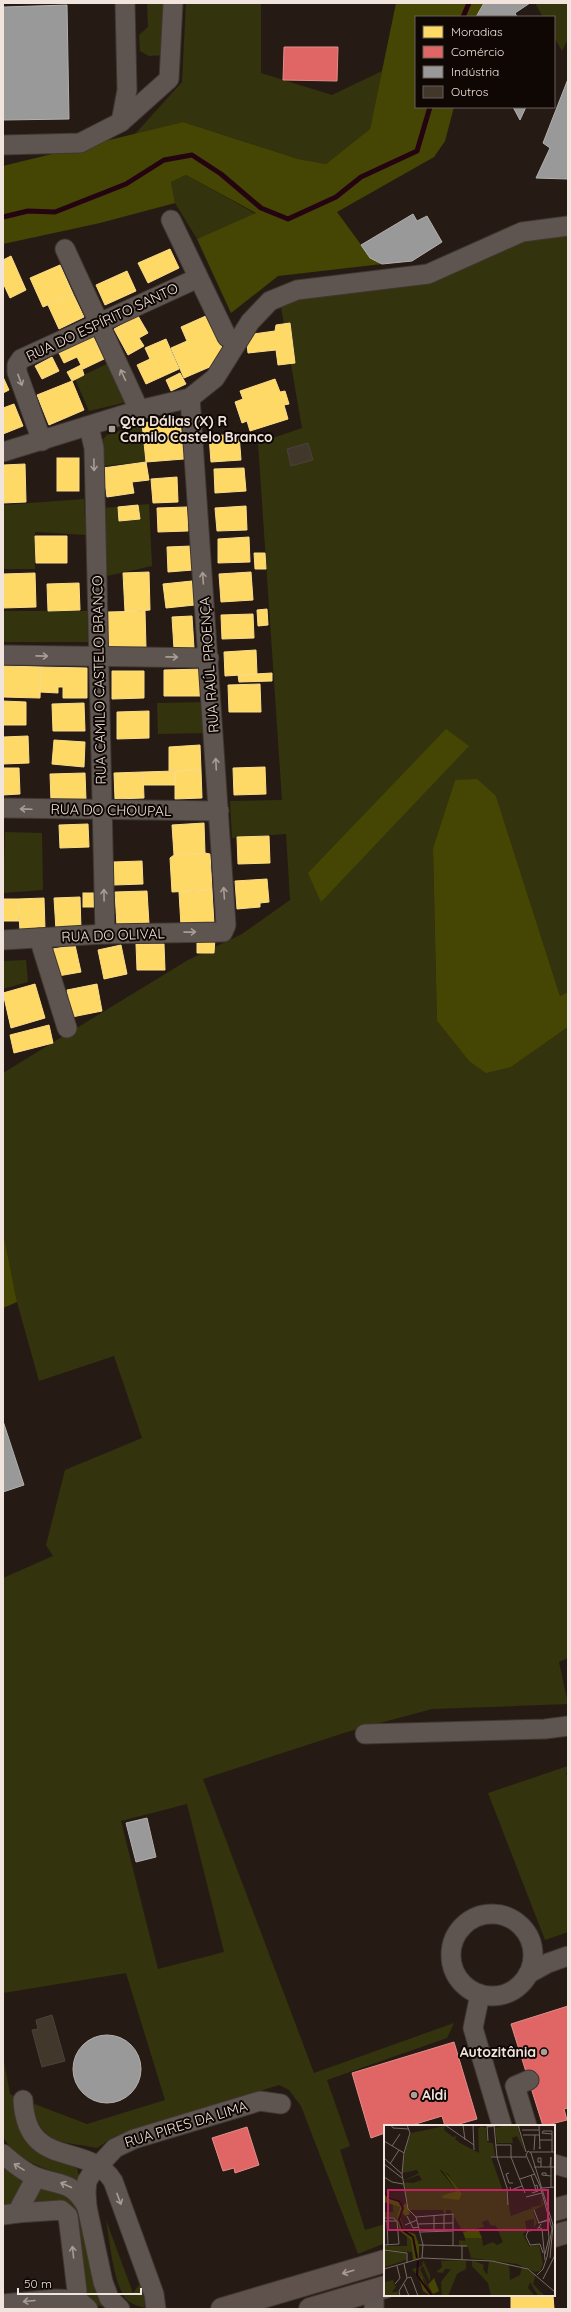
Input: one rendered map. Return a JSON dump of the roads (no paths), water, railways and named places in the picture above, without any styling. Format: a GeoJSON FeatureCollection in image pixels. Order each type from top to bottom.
{"type":"FeatureCollection","features":[{"type":"Feature","properties":{"kind":"main road"},"geometry":{"type":"LineString","coordinates":[[555,2210],[568,2206]]}},
{"type":"Feature","properties":{"kind":"main road"},"geometry":{"type":"LineString","coordinates":[[555,2236],[568,2232]]}},
{"type":"Feature","properties":{"kind":"main road"},"geometry":{"type":"LineString","coordinates":[[222,2309],[384,2261]]}},
{"type":"Feature","properties":{"kind":"main road"},"geometry":{"type":"LineString","coordinates":[[310,2309],[378,2295]]}},
{"type":"Feature","properties":{"kind":"street"},"geometry":{"type":"LineString","coordinates":[[121,122],[127,90],[125,3]]}},
{"type":"Feature","properties":{"kind":"street"},"geometry":{"type":"LineString","coordinates":[[3,145],[80,143],[121,122],[169,79],[173,3]]}},
{"type":"Feature","properties":{"kind":"street"},"geometry":{"type":"LineString","coordinates":[[171,220],[227,337]]}},
{"type":"Feature","properties":{"kind":"street"},"geometry":{"type":"LineString","coordinates":[[3,452],[89,427],[139,410],[190,398],[215,378],[250,322],[270,301],[297,290],[428,274],[522,232],[568,226]]}},
{"type":"Feature","properties":{"kind":"street"},"geometry":{"type":"LineString","coordinates":[[65,249],[139,410]]}},
{"type":"Feature","properties":{"kind":"street","name":"RUA DO ESPÍRITO SANTO"},"geometry":{"type":"LineString","coordinates":[[42,441],[17,372],[17,364],[21,359],[198,278]]}},
{"type":"Feature","properties":{"kind":"street","name":"RUA RAÚL PROENÇA"},"geometry":{"type":"LineString","coordinates":[[190,398],[219,811],[226,925],[223,932]]}},
{"type":"Feature","properties":{"kind":"street","name":"RUA CAMILO CASTELO BRANCO"},"geometry":{"type":"LineString","coordinates":[[89,427],[94,448],[105,934]]}},
{"type":"Feature","properties":{"kind":"street"},"geometry":{"type":"LineString","coordinates":[[3,655],[209,658]]}},
{"type":"Feature","properties":{"kind":"street","name":"RUA DO CHOUPAL"},"geometry":{"type":"LineString","coordinates":[[3,808],[102,811],[219,811]]}},
{"type":"Feature","properties":{"kind":"street","name":"RUA DO OLIVAL"},"geometry":{"type":"LineString","coordinates":[[3,940],[105,934],[223,932]]}},
{"type":"Feature","properties":{"kind":"street"},"geometry":{"type":"LineString","coordinates":[[39,938],[67,1028]]}},
{"type":"Feature","properties":{"kind":"street"},"geometry":{"type":"LineString","coordinates":[[365,1734],[545,1729],[568,1726]]}},
{"type":"Feature","properties":{"kind":"street"},"geometry":{"type":"LineString","coordinates":[[483,1914],[496,1914],[509,1917],[524,1930],[532,1948],[532,1961],[528,1974],[520,1985],[508,1993],[494,1996],[480,1994],[468,1988],[459,1979],[453,1967],[451,1954],[454,1940],[460,1929],[470,1920],[483,1914]]}},
{"type":"Feature","properties":{"kind":"street"},"geometry":{"type":"LineString","coordinates":[[528,1974],[548,1963],[568,1956]]}},
{"type":"Feature","properties":{"kind":"street"},"geometry":{"type":"LineString","coordinates":[[480,1994],[473,2028],[502,2125]]}},
{"type":"Feature","properties":{"kind":"street"},"geometry":{"type":"LineString","coordinates":[[527,2125],[515,2086],[529,2080]]}},
{"type":"Feature","properties":{"kind":"street"},"geometry":{"type":"LineString","coordinates":[[23,2100],[24,2115],[29,2129],[38,2141],[48,2148],[100,2166],[113,2181],[154,2294],[156,2309]]}},
{"type":"Feature","properties":{"kind":"street","name":"RUA PIRES DA LIMA"},"geometry":{"type":"LineString","coordinates":[[120,2309],[109,2298],[103,2282],[87,2207],[88,2182],[100,2166],[115,2148],[134,2140],[260,2101],[281,2104]]}},
{"type":"Feature","properties":{"kind":"street"},"geometry":{"type":"LineString","coordinates":[[3,2154],[15,2165],[36,2177],[64,2183],[74,2189],[81,2196],[87,2207]]}},
{"type":"Feature","properties":{"kind":"street"},"geometry":{"type":"LineString","coordinates":[[555,2164],[568,2168]]}},
{"type":"Feature","properties":{"kind":"street"},"geometry":{"type":"LineString","coordinates":[[10,2214],[36,2177]]}},
{"type":"Feature","properties":{"kind":"street"},"geometry":{"type":"LineString","coordinates":[[10,2214],[61,2210],[68,2216],[76,2291]]}},
{"type":"Feature","properties":{"kind":"street"},"geometry":{"type":"LineString","coordinates":[[3,2304],[56,2299],[78,2300],[88,2309]]}},
{"type":"Feature","properties":{"kind":"waterway"},"geometry":{"type":"LineString","coordinates":[[463,16],[469,3]]}},
{"type":"Feature","properties":{"kind":"waterway"},"geometry":{"type":"LineString","coordinates":[[3,217],[28,211],[55,212],[126,184],[164,160],[192,155],[221,174],[261,208],[288,219],[336,197],[361,177],[417,151],[430,108]]}},
{"type":"Feature","properties":{"kind":"place","name":"Qta Dálias (X) R Camilo Castelo Branco"},"geometry":{"type":"Point","coordinates":[112,429]}},
{"type":"Feature","properties":{"kind":"place","name":"Autozitânia"},"geometry":{"type":"Point","coordinates":[544,2052]}},
{"type":"Feature","properties":{"kind":"place","name":"Aldi"},"geometry":{"type":"Point","coordinates":[414,2095]}}]}
